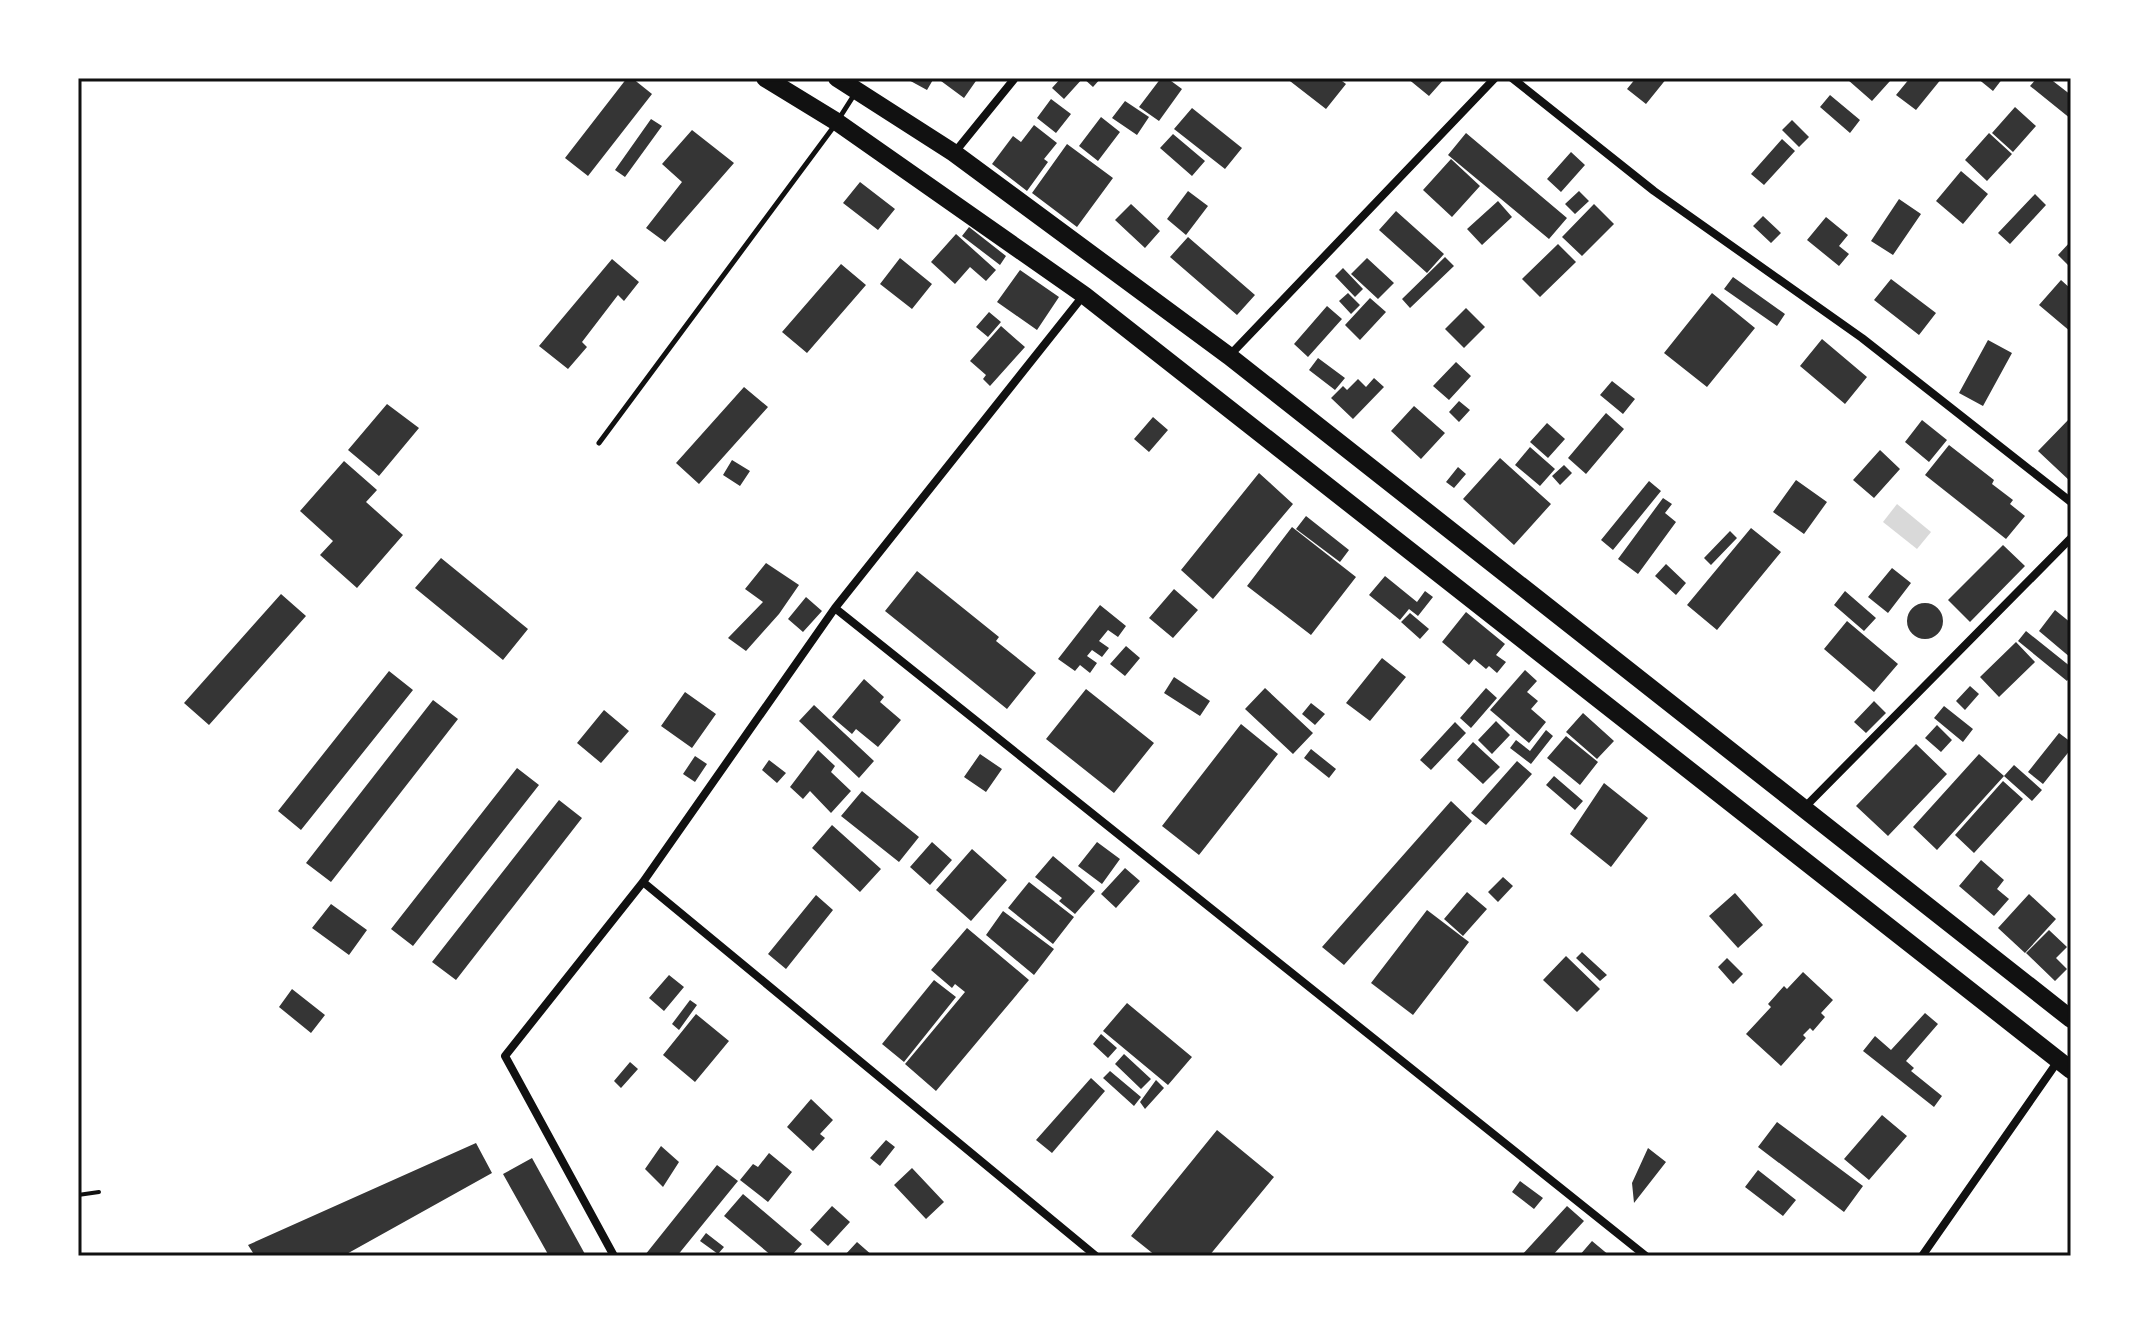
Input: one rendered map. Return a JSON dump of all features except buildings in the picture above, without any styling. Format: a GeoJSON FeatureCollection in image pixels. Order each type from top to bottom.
{"type":"FeatureCollection","features":[{"type":"Feature","properties":{"kind":"main road"},"geometry":{"type":"LineString","coordinates":[[765,78],[837,122],[1084,295],[2065,1065]]}},
{"type":"Feature","properties":{"kind":"main road"},"geometry":{"type":"LineString","coordinates":[[837,78],[954,153],[1229,356],[2071,1019]]}},
{"type":"Feature","properties":{"kind":"street"},"geometry":{"type":"LineString","coordinates":[[954,153],[1015,78]]}},
{"type":"Feature","properties":{"kind":"street"},"geometry":{"type":"LineString","coordinates":[[1229,356],[1495,78]]}},
{"type":"Feature","properties":{"kind":"street"},"geometry":{"type":"LineString","coordinates":[[1512,78],[1654,191],[1862,338],[2071,502]]}},
{"type":"Feature","properties":{"kind":"street"},"geometry":{"type":"LineString","coordinates":[[614,1256],[505,1056],[643,882],[835,608],[1084,295]]}},
{"type":"Feature","properties":{"kind":"street"},"geometry":{"type":"LineString","coordinates":[[1805,807],[2071,538]]}},
{"type":"Feature","properties":{"kind":"street"},"geometry":{"type":"LineString","coordinates":[[835,608],[1646,1256]]}},
{"type":"Feature","properties":{"kind":"street"},"geometry":{"type":"LineString","coordinates":[[643,882],[1096,1256]]}},
{"type":"Feature","properties":{"kind":"street"},"geometry":{"type":"LineString","coordinates":[[1922,1256],[2065,1065]]}},
{"type":"Feature","properties":{"kind":"lane"},"geometry":{"type":"LineString","coordinates":[[599,443],[837,122],[856,90]]}},
{"type":"Feature","properties":{"kind":"path"},"geometry":{"type":"LineString","coordinates":[[78,1195],[99,1192]]}},
{"type":"Feature","properties":{"kind":"shaded area"},"geometry":{"type":"Polygon","coordinates":[[[1897,504],[1931,532],[1917,549],[1883,522],[1897,504]]]}}]}
